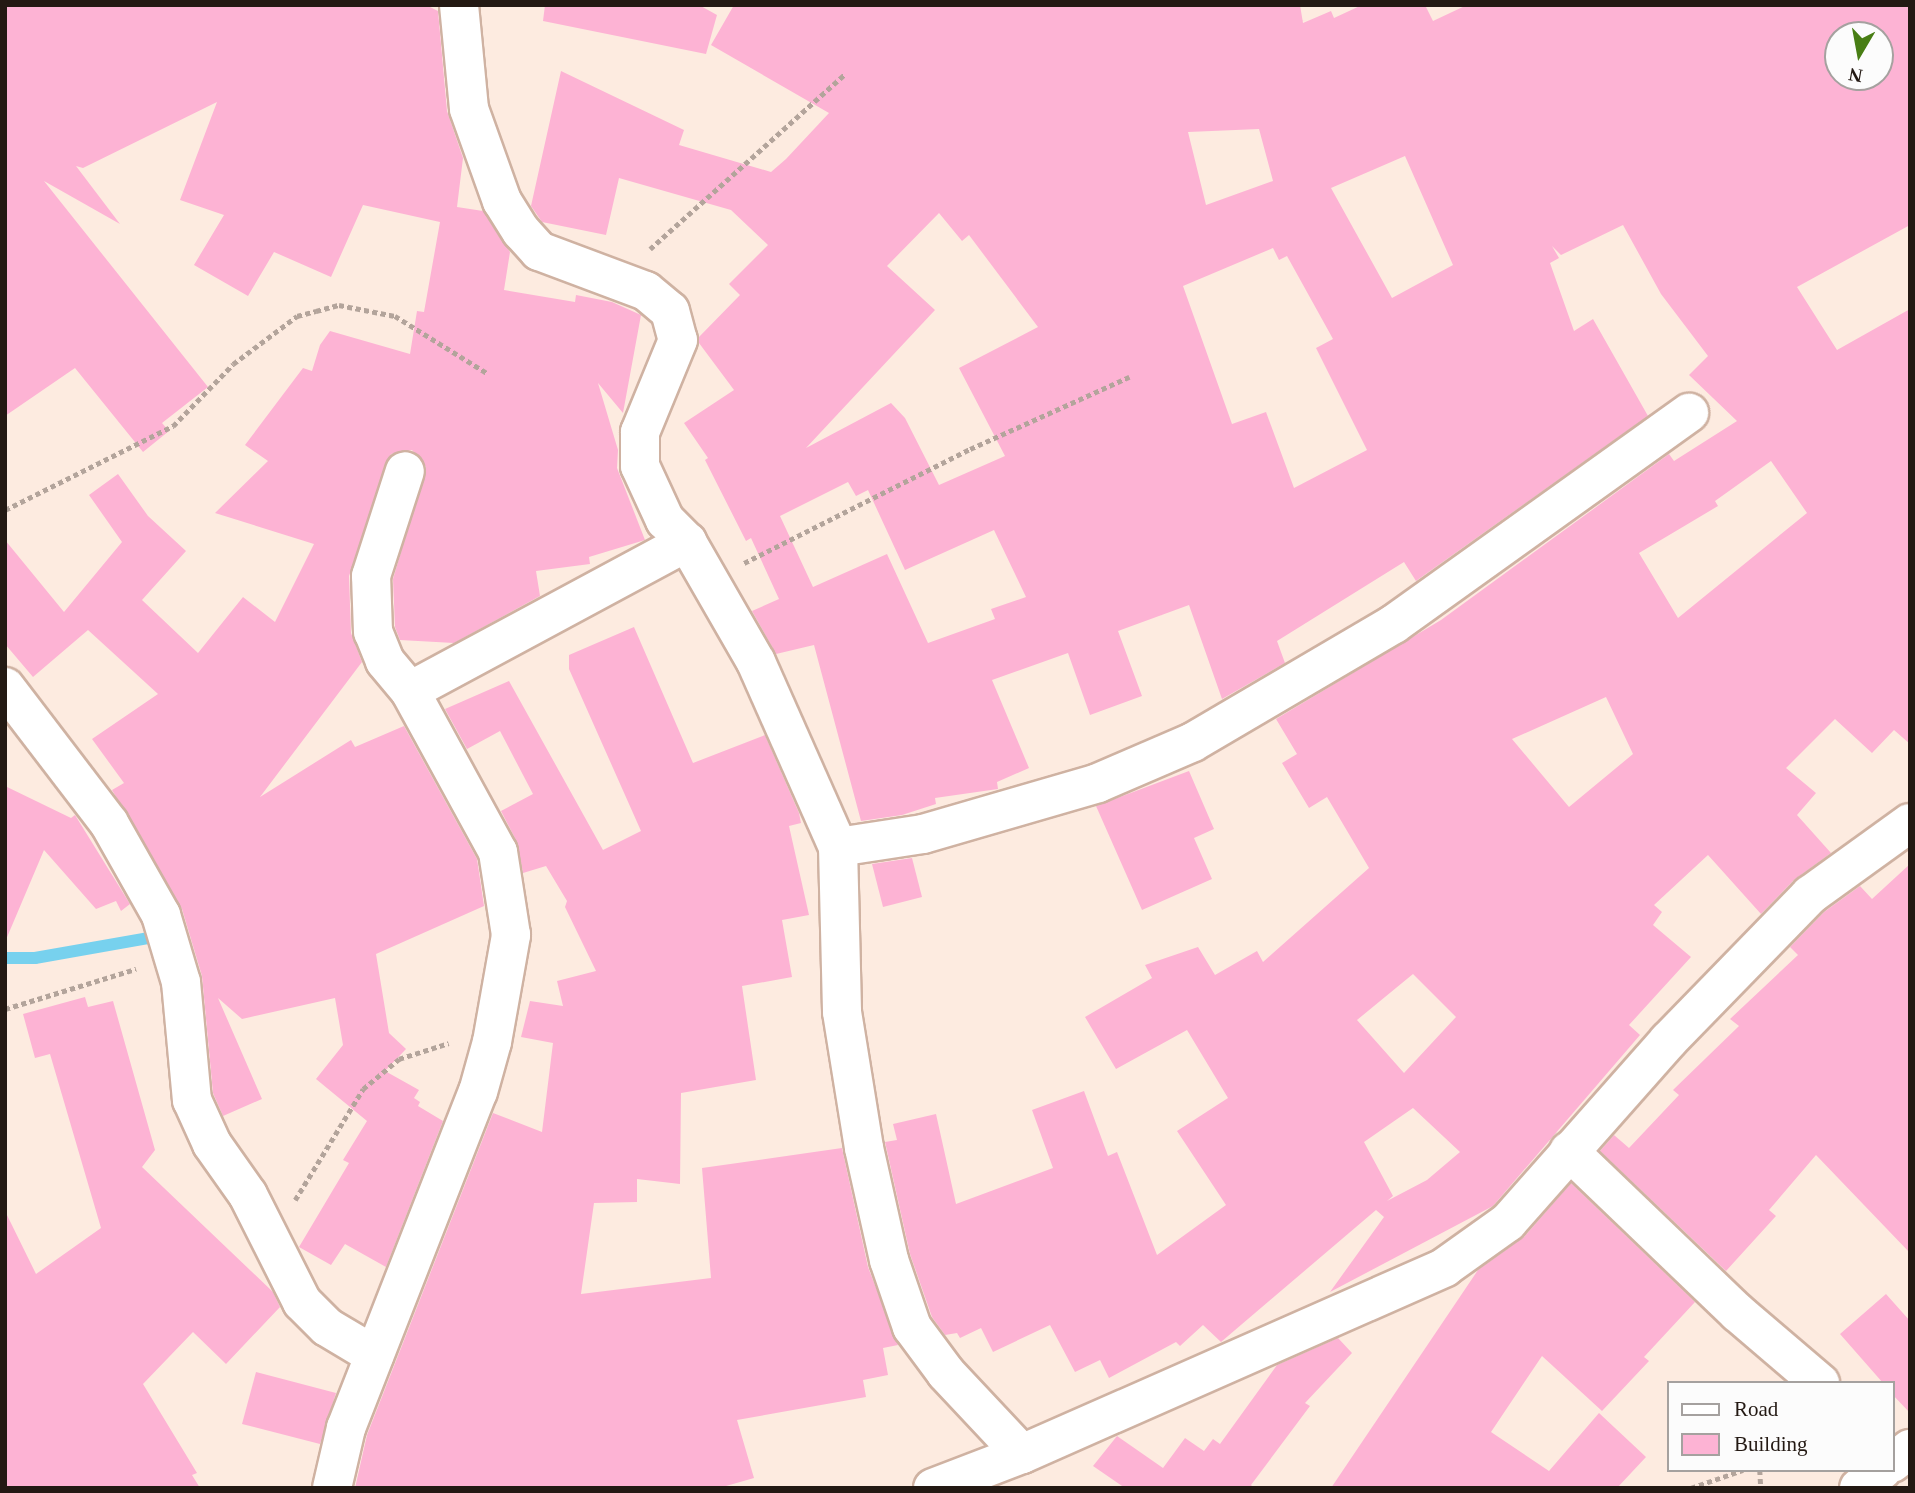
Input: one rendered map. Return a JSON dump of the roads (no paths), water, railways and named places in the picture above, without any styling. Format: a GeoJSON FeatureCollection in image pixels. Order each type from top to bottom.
{"type":"FeatureCollection","features":[{"type":"Feature","properties":{"kind":"street"},"geometry":{"type":"LineString","coordinates":[[459,5],[469,110],[502,201],[539,251],[646,291],[670,311],[678,340],[640,432],[640,466],[665,520],[687,542],[756,662],[838,847],[842,1012],[864,1147],[889,1260],[912,1327],[946,1373],[1022,1454]]}},
{"type":"Feature","properties":{"kind":"street"},"geometry":{"type":"LineString","coordinates":[[838,847],[923,834],[1098,783],[1193,742],[1394,624],[1689,413]]}},
{"type":"Feature","properties":{"kind":"street"},"geometry":{"type":"LineString","coordinates":[[332,1488],[346,1428],[478,1092],[492,1042],[511,935],[498,852],[410,691],[385,661],[373,632],[371,576],[405,471]]}},
{"type":"Feature","properties":{"kind":"street"},"geometry":{"type":"LineString","coordinates":[[410,691],[687,542]]}},
{"type":"Feature","properties":{"kind":"street"},"geometry":{"type":"LineString","coordinates":[[5,687],[109,823],[160,915],[173,957],[188,1030],[186,1065],[192,1100],[212,1144],[274,1241],[302,1302],[327,1327],[374,1355]]}},
{"type":"Feature","properties":{"kind":"street"},"geometry":{"type":"LineString","coordinates":[[938,1487],[1022,1454],[1445,1267],[1508,1222],[1569,1151],[1810,895],[1910,823]]}},
{"type":"Feature","properties":{"kind":"street"},"geometry":{"type":"LineString","coordinates":[[1569,1151],[1738,1313],[1818,1381]]}},
{"type":"Feature","properties":{"kind":"street"},"geometry":{"type":"LineString","coordinates":[[1859,1488],[1878,1472]]}},
{"type":"Feature","properties":{"kind":"waterway"},"geometry":{"type":"LineString","coordinates":[[5,958],[35,958],[149,938]]}}]}
